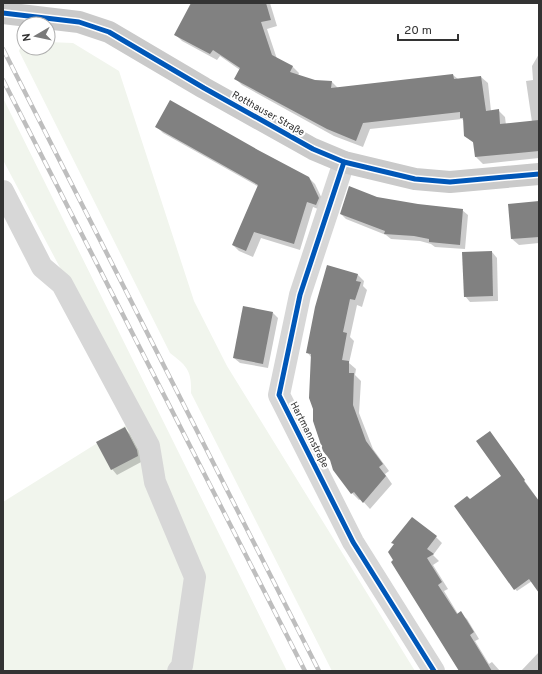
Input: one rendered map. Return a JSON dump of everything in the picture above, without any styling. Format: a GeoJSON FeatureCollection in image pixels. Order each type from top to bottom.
{"type":"FeatureCollection","features":[{"type":"Feature","properties":{"kind":"main road","name":"Rotthauser Straße"},"geometry":{"type":"LineString","coordinates":[[3,13],[79,22],[109,32],[204,88],[313,149],[344,162],[415,179],[443,181],[539,174]]}},
{"type":"Feature","properties":{"kind":"street","name":"Hartmannstraße"},"geometry":{"type":"LineString","coordinates":[[344,162],[300,295],[279,396],[353,542],[434,671]]}},
{"type":"Feature","properties":{"kind":"street"},"geometry":{"type":"LineString","coordinates":[[3,191],[42,267],[62,284],[149,446],[155,482],[195,577],[182,666],[178,671]]}},
{"type":"Feature","properties":{"kind":"shaded area"},"geometry":{"type":"Polygon","coordinates":[[[56,42],[73,43],[119,71],[194,301],[227,366],[415,671],[332,671],[191,393],[191,379],[187,370],[181,362],[170,353],[22,56],[56,56],[56,42]]]}},
{"type":"Feature","properties":{"kind":"shaded area"},"geometry":{"type":"Polygon","coordinates":[[[3,98],[287,671],[3,671],[3,502],[131,422],[66,279],[3,160],[3,98]]]}},
{"type":"Feature","properties":{"kind":"building"},"geometry":{"type":"Polygon","coordinates":[[[191,3],[266,3],[271,20],[261,22],[272,55],[293,66],[290,72],[315,80],[332,81],[331,88],[453,74],[454,79],[481,76],[486,111],[499,109],[500,124],[539,120],[539,151],[475,157],[473,142],[464,136],[463,118],[460,118],[460,112],[363,123],[356,141],[327,129],[234,79],[240,68],[213,50],[210,54],[174,35],[191,3]]]}},
{"type":"Feature","properties":{"kind":"building"},"geometry":{"type":"Polygon","coordinates":[[[170,100],[309,177],[319,198],[316,205],[307,202],[294,244],[254,232],[246,251],[232,245],[258,185],[155,127],[170,100]]]}},
{"type":"Feature","properties":{"kind":"building"},"geometry":{"type":"Polygon","coordinates":[[[349,186],[377,197],[418,204],[463,209],[460,245],[429,242],[429,239],[414,236],[384,234],[385,231],[340,214],[349,186]]]}},
{"type":"Feature","properties":{"kind":"building"},"geometry":{"type":"Polygon","coordinates":[[[539,201],[539,237],[511,239],[508,204],[539,201]]]}},
{"type":"Feature","properties":{"kind":"building"},"geometry":{"type":"Polygon","coordinates":[[[492,251],[493,296],[464,297],[462,252],[492,251]]]}},
{"type":"Feature","properties":{"kind":"building"},"geometry":{"type":"Polygon","coordinates":[[[327,265],[358,274],[356,281],[361,282],[355,300],[350,299],[343,332],[347,333],[342,360],[349,361],[349,373],[354,373],[353,405],[366,441],[383,464],[379,467],[386,476],[363,503],[354,492],[351,494],[333,470],[330,460],[323,451],[313,421],[313,409],[309,398],[311,354],[306,353],[315,307],[327,265]]]}},
{"type":"Feature","properties":{"kind":"building"},"geometry":{"type":"Polygon","coordinates":[[[243,306],[273,312],[263,364],[233,358],[243,306]]]}},
{"type":"Feature","properties":{"kind":"building"},"geometry":{"type":"Polygon","coordinates":[[[125,427],[137,450],[138,456],[111,470],[96,442],[125,427]]]}},
{"type":"Feature","properties":{"kind":"building"},"geometry":{"type":"Polygon","coordinates":[[[490,431],[539,501],[539,593],[529,579],[514,590],[454,506],[467,496],[470,499],[501,476],[476,441],[490,431]]]}},
{"type":"Feature","properties":{"kind":"building"},"geometry":{"type":"Polygon","coordinates":[[[412,517],[437,536],[427,549],[434,554],[427,558],[442,582],[438,585],[457,614],[461,611],[474,632],[470,635],[492,671],[459,671],[391,562],[393,560],[388,552],[394,544],[391,543],[412,517]]]}},
{"type":"Feature","properties":{"kind":"railway"},"geometry":{"type":"LineString","coordinates":[[3,49],[319,671]]}},
{"type":"Feature","properties":{"kind":"railway"},"geometry":{"type":"LineString","coordinates":[[3,80],[305,671]]}},
{"type":"Feature","properties":{"kind":"cycle path"},"geometry":{"type":"LineString","coordinates":[[3,13],[79,22],[109,32],[204,88],[313,149],[344,162],[415,179],[450,182],[539,174]]}},
{"type":"Feature","properties":{"kind":"cycle path"},"geometry":{"type":"LineString","coordinates":[[344,162],[300,295],[279,395],[353,542],[434,671]]}}]}
